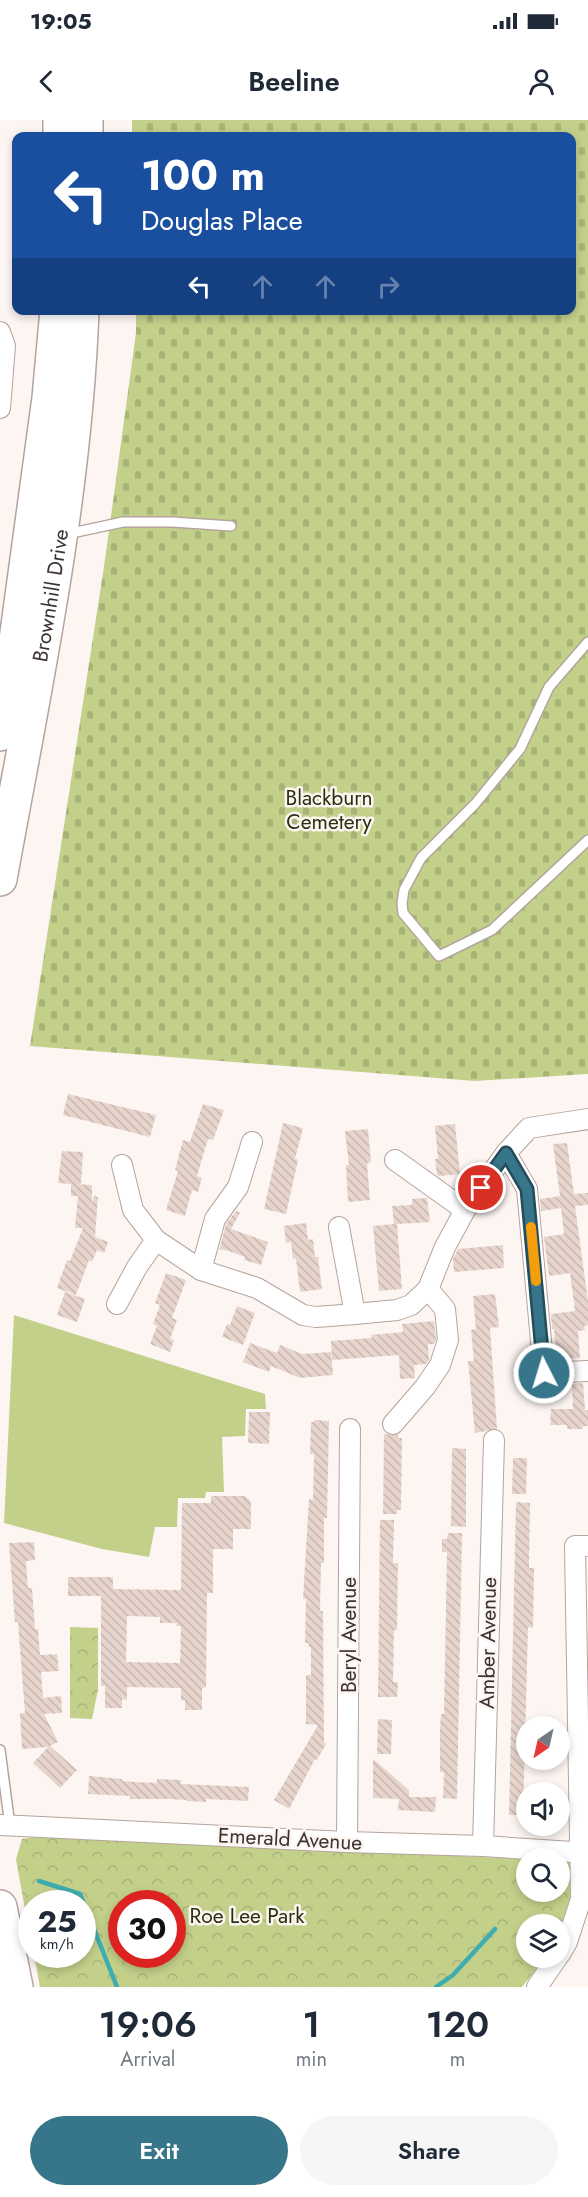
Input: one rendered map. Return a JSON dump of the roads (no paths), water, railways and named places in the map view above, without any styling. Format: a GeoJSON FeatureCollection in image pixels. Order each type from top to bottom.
{"type":"FeatureCollection","features":[{"type":"Feature","properties":{"kind":"highway","name":"Brownhill Drive"},"geometry":{"type":"LineString","coordinates":[[0,734],[16,640],[49,398],[57,315]]}},
{"type":"Feature","properties":{"kind":"highway","name":"Brownhill Drive"},"geometry":{"type":"LineString","coordinates":[[0,879],[62,535],[79,371],[82,315]]}},
{"type":"Feature","properties":{"kind":"highway"},"geometry":{"type":"LineString","coordinates":[[0,1907],[16,1987]]}},
{"type":"Feature","properties":{"kind":"street"},"geometry":{"type":"LineString","coordinates":[[0,332],[5,346],[5,364],[0,408]]}},
{"type":"Feature","properties":{"kind":"street"},"geometry":{"type":"LineString","coordinates":[[122,1165],[133,1210],[156,1240],[201,1270],[257,1288],[303,1315],[316,1317],[397,1310],[411,1305],[428,1289],[445,1247],[465,1210],[506,1153],[529,1128],[588,1119]]}},
{"type":"Feature","properties":{"kind":"street"},"geometry":{"type":"LineString","coordinates":[[201,1270],[214,1219],[238,1187],[252,1142]]}},
{"type":"Feature","properties":{"kind":"street"},"geometry":{"type":"LineString","coordinates":[[506,1153],[527,1189],[544,1373],[588,1371]]}},
{"type":"Feature","properties":{"kind":"street"},"geometry":{"type":"LineString","coordinates":[[395,1160],[465,1210]]}},
{"type":"Feature","properties":{"kind":"street"},"geometry":{"type":"LineString","coordinates":[[339,1227],[355,1314]]}},
{"type":"Feature","properties":{"kind":"street"},"geometry":{"type":"LineString","coordinates":[[117,1304],[137,1267],[156,1240]]}},
{"type":"Feature","properties":{"kind":"street"},"geometry":{"type":"LineString","coordinates":[[393,1424],[425,1387],[440,1365],[448,1340],[445,1309],[428,1289]]}},
{"type":"Feature","properties":{"kind":"street","name":"Beryl Avenue"},"geometry":{"type":"LineString","coordinates":[[347,1842],[350,1429]]}},
{"type":"Feature","properties":{"kind":"street","name":"Amber Avenue"},"geometry":{"type":"LineString","coordinates":[[483,1846],[494,1440]]}},
{"type":"Feature","properties":{"kind":"street"},"geometry":{"type":"LineString","coordinates":[[570,1933],[581,1899],[584,1853],[575,1546],[588,1546]]}},
{"type":"Feature","properties":{"kind":"street","name":"Emerald Avenue"},"geometry":{"type":"LineString","coordinates":[[5,1826],[483,1846],[584,1853]]}},
{"type":"Feature","properties":{"kind":"street"},"geometry":{"type":"LineString","coordinates":[[537,1987],[550,1968]]}},
{"type":"Feature","properties":{"kind":"lane"},"geometry":{"type":"LineString","coordinates":[[62,535],[123,522],[173,522],[231,526]]}},
{"type":"Feature","properties":{"kind":"lane"},"geometry":{"type":"LineString","coordinates":[[588,642],[549,687],[520,749],[475,804],[421,858],[404,890],[403,913],[439,956],[492,930],[588,840]]}},
{"type":"Feature","properties":{"kind":"lane"},"geometry":{"type":"LineString","coordinates":[[0,1749],[5,1826]]}},
{"type":"Feature","properties":{"kind":"waterway"},"geometry":{"type":"LineString","coordinates":[[39,1881],[80,1894],[117,1987]]}},
{"type":"Feature","properties":{"kind":"waterway"},"geometry":{"type":"LineString","coordinates":[[436,1987],[453,1975],[495,1929]]}},
{"type":"Feature","properties":{"kind":"park label","name":"Blackburn Cemetery"},"geometry":{"type":"Point","coordinates":[329,810]}},
{"type":"Feature","properties":{"kind":"park label","name":"Roe Lee Park"},"geometry":{"type":"Point","coordinates":[247,1916]}}]}
